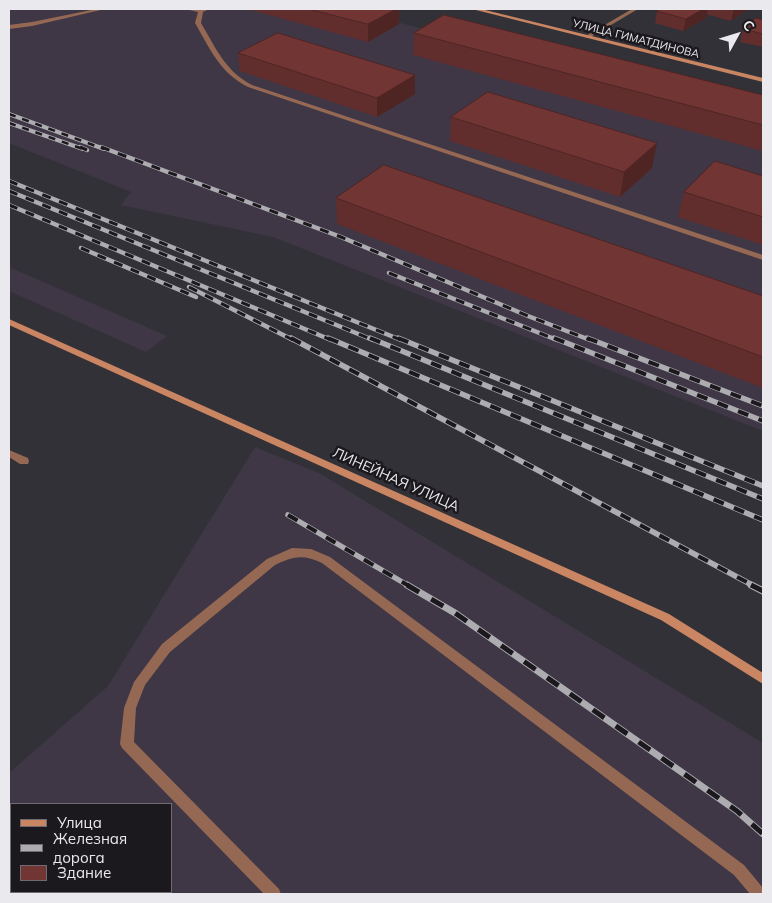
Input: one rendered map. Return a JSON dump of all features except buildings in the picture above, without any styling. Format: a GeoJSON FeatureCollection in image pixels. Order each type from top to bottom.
{"type":"FeatureCollection","features":[{"type":"Feature","properties":{"kind":"street"},"geometry":{"type":"LineString","coordinates":[[9,27],[102,9]]}},
{"type":"Feature","properties":{"kind":"street"},"geometry":{"type":"LineString","coordinates":[[188,9],[203,10],[198,22],[224,67],[238,80],[250,86],[763,258]]}},
{"type":"Feature","properties":{"kind":"street","name":"УЛИЦА ГИМАТДИНОВА"},"geometry":{"type":"LineString","coordinates":[[475,9],[763,80]]}},
{"type":"Feature","properties":{"kind":"street"},"geometry":{"type":"LineString","coordinates":[[587,37],[635,9]]}},
{"type":"Feature","properties":{"kind":"street","name":"ЛИНЕЙНАЯ УЛИЦА"},"geometry":{"type":"LineString","coordinates":[[9,322],[665,617],[763,678]]}},
{"type":"Feature","properties":{"kind":"street"},"geometry":{"type":"LineString","coordinates":[[9,453],[24,461]]}},
{"type":"Feature","properties":{"kind":"street"},"geometry":{"type":"LineString","coordinates":[[274,894],[126,744],[130,708],[140,682],[166,648],[271,562],[290,551],[310,551],[326,560],[739,870],[759,894]]}},
{"type":"Feature","properties":{"kind":"shaded area"},"geometry":{"type":"Polygon","coordinates":[[[9,9],[346,9],[763,116],[763,431],[273,237],[121,205],[131,192],[9,143],[9,9]]]}},
{"type":"Feature","properties":{"kind":"shaded area"},"geometry":{"type":"Polygon","coordinates":[[[9,267],[167,336],[146,352],[9,291],[9,267]]]}},
{"type":"Feature","properties":{"kind":"shaded area"},"geometry":{"type":"Polygon","coordinates":[[[255,447],[319,473],[763,743],[763,894],[9,894],[9,773],[108,686],[255,447]]]}},
{"type":"Feature","properties":{"kind":"railway"},"geometry":{"type":"LineString","coordinates":[[9,114],[104,149]]}},
{"type":"Feature","properties":{"kind":"railway"},"geometry":{"type":"LineString","coordinates":[[9,123],[83,149]]}},
{"type":"Feature","properties":{"kind":"railway"},"geometry":{"type":"LineString","coordinates":[[80,147],[87,150]]}},
{"type":"Feature","properties":{"kind":"railway"},"geometry":{"type":"LineString","coordinates":[[101,147],[341,237],[528,316],[590,340]]}},
{"type":"Feature","properties":{"kind":"railway"},"geometry":{"type":"LineString","coordinates":[[9,181],[401,340]]}},
{"type":"Feature","properties":{"kind":"railway"},"geometry":{"type":"LineString","coordinates":[[9,191],[373,340]]}},
{"type":"Feature","properties":{"kind":"railway"},"geometry":{"type":"LineString","coordinates":[[9,205],[331,340]]}},
{"type":"Feature","properties":{"kind":"railway"},"geometry":{"type":"LineString","coordinates":[[81,248],[196,297]]}},
{"type":"Feature","properties":{"kind":"railway"},"geometry":{"type":"LineString","coordinates":[[389,273],[557,340]]}},
{"type":"Feature","properties":{"kind":"railway"},"geometry":{"type":"LineString","coordinates":[[189,287],[293,340]]}},
{"type":"Feature","properties":{"kind":"railway"},"geometry":{"type":"LineString","coordinates":[[291,338],[754,586]]}},
{"type":"Feature","properties":{"kind":"railway"},"geometry":{"type":"LineString","coordinates":[[328,338],[763,520]]}},
{"type":"Feature","properties":{"kind":"railway"},"geometry":{"type":"LineString","coordinates":[[370,338],[763,499]]}},
{"type":"Feature","properties":{"kind":"railway"},"geometry":{"type":"LineString","coordinates":[[398,338],[763,486]]}},
{"type":"Feature","properties":{"kind":"railway"},"geometry":{"type":"LineString","coordinates":[[554,338],[763,421]]}},
{"type":"Feature","properties":{"kind":"railway"},"geometry":{"type":"LineString","coordinates":[[587,338],[763,406]]}},
{"type":"Feature","properties":{"kind":"railway"},"geometry":{"type":"LineString","coordinates":[[288,515],[409,586]]}},
{"type":"Feature","properties":{"kind":"railway"},"geometry":{"type":"LineString","coordinates":[[407,585],[455,613],[737,811],[763,834]]}},
{"type":"Feature","properties":{"kind":"railway"},"geometry":{"type":"LineString","coordinates":[[751,585],[763,591]]}}]}
